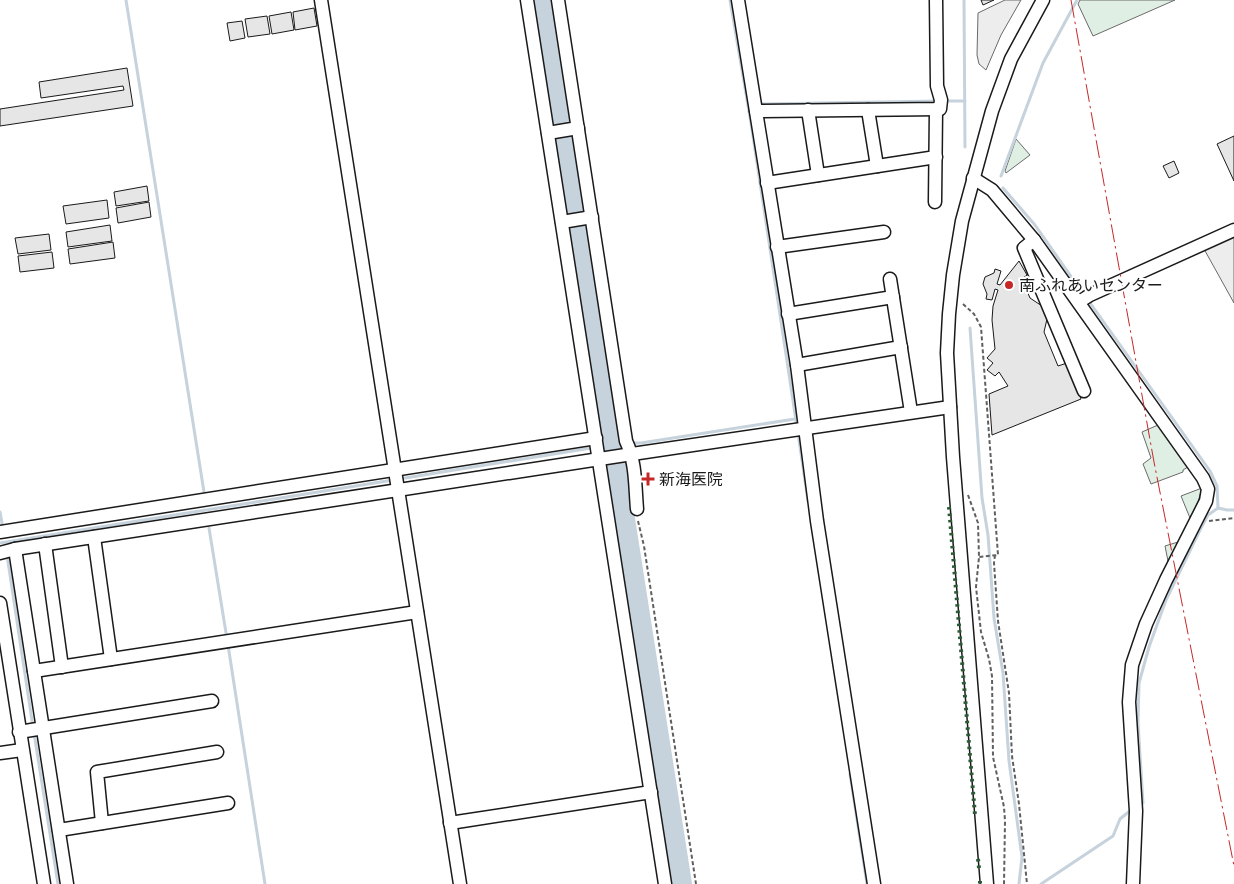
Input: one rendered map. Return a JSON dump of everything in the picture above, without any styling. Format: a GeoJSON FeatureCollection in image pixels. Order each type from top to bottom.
{"type":"FeatureCollection","features":[{"type":"Feature","properties":{"kind":"street"},"geometry":{"type":"LineString","coordinates":[[321,0],[398,476],[417,612],[454,822],[460,884]]}},
{"type":"Feature","properties":{"kind":"street"},"geometry":{"type":"LineString","coordinates":[[528,0],[553,132],[596,438],[603,458],[665,884]]}},
{"type":"Feature","properties":{"kind":"street"},"geometry":{"type":"LineString","coordinates":[[558,0],[589,218],[637,509]]}},
{"type":"Feature","properties":{"kind":"street"},"geometry":{"type":"LineString","coordinates":[[738,0],[796,365],[799,429],[818,531],[874,884]]}},
{"type":"Feature","properties":{"kind":"street"},"geometry":{"type":"LineString","coordinates":[[935,202],[939,104],[936,0]]}},
{"type":"Feature","properties":{"kind":"street"},"geometry":{"type":"LineString","coordinates":[[986,884],[950,407],[947,354],[950,304],[962,221],[992,112],[1012,59],[1042,0]]}},
{"type":"Feature","properties":{"kind":"street"},"geometry":{"type":"LineString","coordinates":[[755,106],[808,110],[868,110],[939,104]]}},
{"type":"Feature","properties":{"kind":"street"},"geometry":{"type":"LineString","coordinates":[[808,110],[818,175]]}},
{"type":"Feature","properties":{"kind":"street"},"geometry":{"type":"LineString","coordinates":[[868,110],[877,166]]}},
{"type":"Feature","properties":{"kind":"street"},"geometry":{"type":"LineString","coordinates":[[553,132],[576,128]]}},
{"type":"Feature","properties":{"kind":"street"},"geometry":{"type":"LineString","coordinates":[[767,183],[936,157]]}},
{"type":"Feature","properties":{"kind":"street"},"geometry":{"type":"LineString","coordinates":[[973,178],[992,190],[1084,299],[1203,478],[1208,489],[1206,501],[1146,624],[1132,665],[1129,702],[1136,807],[1132,884]]}},
{"type":"Feature","properties":{"kind":"street"},"geometry":{"type":"LineString","coordinates":[[566,221],[589,218]]}},
{"type":"Feature","properties":{"kind":"street"},"geometry":{"type":"LineString","coordinates":[[1084,299],[1234,230]]}},
{"type":"Feature","properties":{"kind":"street"},"geometry":{"type":"LineString","coordinates":[[777,247],[884,232]]}},
{"type":"Feature","properties":{"kind":"street"},"geometry":{"type":"LineString","coordinates":[[1034,240],[1024,248],[1084,391]]}},
{"type":"Feature","properties":{"kind":"street"},"geometry":{"type":"LineString","coordinates":[[890,279],[912,412]]}},
{"type":"Feature","properties":{"kind":"street"},"geometry":{"type":"LineString","coordinates":[[788,314],[893,297]]}},
{"type":"Feature","properties":{"kind":"street"},"geometry":{"type":"LineString","coordinates":[[796,365],[901,347]]}},
{"type":"Feature","properties":{"kind":"street"},"geometry":{"type":"LineString","coordinates":[[3,532],[398,476],[603,458],[950,407]]}},
{"type":"Feature","properties":{"kind":"street"},"geometry":{"type":"LineString","coordinates":[[44,884],[22,750],[33,730],[34,671],[7,551],[94,537],[596,438]]}},
{"type":"Feature","properties":{"kind":"street"},"geometry":{"type":"LineString","coordinates":[[94,537],[111,659]]}},
{"type":"Feature","properties":{"kind":"street"},"geometry":{"type":"LineString","coordinates":[[45,544],[62,667]]}},
{"type":"Feature","properties":{"kind":"street"},"geometry":{"type":"LineString","coordinates":[[0,603],[58,830],[67,884]]}},
{"type":"Feature","properties":{"kind":"street"},"geometry":{"type":"LineString","coordinates":[[34,671],[417,612]]}},
{"type":"Feature","properties":{"kind":"street"},"geometry":{"type":"LineString","coordinates":[[33,730],[212,701]]}},
{"type":"Feature","properties":{"kind":"street"},"geometry":{"type":"LineString","coordinates":[[0,753],[22,750]]}},
{"type":"Feature","properties":{"kind":"street"},"geometry":{"type":"LineString","coordinates":[[102,823],[97,772],[218,752]]}},
{"type":"Feature","properties":{"kind":"street"},"geometry":{"type":"LineString","coordinates":[[454,822],[651,792]]}},
{"type":"Feature","properties":{"kind":"street"},"geometry":{"type":"LineString","coordinates":[[58,830],[228,803]]}},
{"type":"Feature","properties":{"kind":"path"},"geometry":{"type":"LineString","coordinates":[[959,301],[974,314],[981,327],[998,555],[979,557]]}},
{"type":"Feature","properties":{"kind":"path"},"geometry":{"type":"LineString","coordinates":[[967,493],[978,522],[979,557],[976,587],[981,632],[992,676],[993,757],[1006,821],[1004,884]]}},
{"type":"Feature","properties":{"kind":"path"},"geometry":{"type":"LineString","coordinates":[[637,509],[696,884]]}},
{"type":"Feature","properties":{"kind":"path"},"geometry":{"type":"LineString","coordinates":[[1209,521],[1234,518]]}},
{"type":"Feature","properties":{"kind":"path"},"geometry":{"type":"LineString","coordinates":[[994,555],[998,621],[1008,693],[1012,756],[1027,884]]}},
{"type":"Feature","properties":{"kind":"green space"},"geometry":{"type":"Polygon","coordinates":[[[1080,0],[1175,0],[1093,36],[1078,4],[1080,0]]]}},
{"type":"Feature","properties":{"kind":"green space"},"geometry":{"type":"Polygon","coordinates":[[[1016,139],[1030,155],[1006,173],[1005,171],[1016,139]]]}},
{"type":"Feature","properties":{"kind":"green space"},"geometry":{"type":"Polygon","coordinates":[[[1158,425],[1188,467],[1183,472],[1151,484],[1143,464],[1151,458],[1142,432],[1158,425]]]}},
{"type":"Feature","properties":{"kind":"green space"},"geometry":{"type":"Polygon","coordinates":[[[1202,488],[1198,502],[1190,518],[1181,496],[1202,488]]]}},
{"type":"Feature","properties":{"kind":"green space"},"geometry":{"type":"Polygon","coordinates":[[[1178,542],[1168,561],[1165,546],[1178,542]]]}},
{"type":"Feature","properties":{"kind":"shaded area"},"geometry":{"type":"Polygon","coordinates":[[[1005,0],[1021,0],[1001,35],[986,70],[979,64],[977,55],[978,13],[1005,0]]]}},
{"type":"Feature","properties":{"kind":"shaded area"},"geometry":{"type":"Polygon","coordinates":[[[1234,235],[1234,303],[1204,249],[1234,235]]]}},
{"type":"Feature","properties":{"kind":"building"},"geometry":{"type":"Polygon","coordinates":[[[981,0],[994,0],[983,5],[981,0]]]}},
{"type":"Feature","properties":{"kind":"building"},"geometry":{"type":"Polygon","coordinates":[[[314,8],[317,26],[295,30],[293,12],[314,8]]]}},
{"type":"Feature","properties":{"kind":"building"},"geometry":{"type":"Polygon","coordinates":[[[291,12],[294,30],[272,34],[269,16],[291,12]]]}},
{"type":"Feature","properties":{"kind":"building"},"geometry":{"type":"Polygon","coordinates":[[[267,16],[270,34],[248,37],[245,19],[267,16]]]}},
{"type":"Feature","properties":{"kind":"building"},"geometry":{"type":"Polygon","coordinates":[[[242,21],[245,38],[230,41],[227,23],[242,21]]]}},
{"type":"Feature","properties":{"kind":"building"},"geometry":{"type":"Polygon","coordinates":[[[127,68],[133,106],[0,126],[0,109],[124,90],[123,86],[41,98],[39,82],[127,68]]]}},
{"type":"Feature","properties":{"kind":"building"},"geometry":{"type":"Polygon","coordinates":[[[1234,136],[1234,181],[1217,144],[1234,136]]]}},
{"type":"Feature","properties":{"kind":"building"},"geometry":{"type":"Polygon","coordinates":[[[1174,161],[1179,173],[1169,178],[1163,166],[1174,161]]]}},
{"type":"Feature","properties":{"kind":"building"},"geometry":{"type":"Polygon","coordinates":[[[147,186],[149,201],[116,206],[114,192],[147,186]]]}},
{"type":"Feature","properties":{"kind":"building"},"geometry":{"type":"Polygon","coordinates":[[[107,200],[109,218],[66,224],[63,206],[107,200]]]}},
{"type":"Feature","properties":{"kind":"building"},"geometry":{"type":"Polygon","coordinates":[[[149,202],[151,217],[118,223],[116,208],[149,202]]]}},
{"type":"Feature","properties":{"kind":"building"},"geometry":{"type":"Polygon","coordinates":[[[110,225],[112,241],[68,247],[66,232],[110,225]]]}},
{"type":"Feature","properties":{"kind":"building"},"geometry":{"type":"Polygon","coordinates":[[[49,234],[51,250],[18,254],[15,238],[49,234]]]}},
{"type":"Feature","properties":{"kind":"building"},"geometry":{"type":"Polygon","coordinates":[[[113,242],[115,258],[70,264],[68,249],[113,242]]]}},
{"type":"Feature","properties":{"kind":"building"},"geometry":{"type":"Polygon","coordinates":[[[52,252],[54,268],[20,272],[18,256],[52,252]]]}},
{"type":"Feature","properties":{"kind":"building"},"geometry":{"type":"Polygon","coordinates":[[[1019,261],[1027,275],[1022,279],[1030,298],[1042,306],[1047,319],[1044,332],[1058,366],[1067,363],[1081,399],[992,435],[989,394],[1008,386],[999,372],[995,376],[987,370],[993,363],[987,358],[995,349],[992,320],[993,306],[998,290],[995,289],[992,300],[986,299],[987,294],[983,284],[985,277],[994,273],[995,269],[1001,271],[997,284],[1000,285],[1019,261]]]}},
{"type":"Feature","properties":{"kind":"waterway"},"geometry":{"type":"LineString","coordinates":[[126,0],[204,492]]}},
{"type":"Feature","properties":{"kind":"waterway"},"geometry":{"type":"LineString","coordinates":[[544,0],[682,884]]}},
{"type":"Feature","properties":{"kind":"waterway"},"geometry":{"type":"LineString","coordinates":[[730,0],[751,123],[797,427]]}},
{"type":"Feature","properties":{"kind":"waterway"},"geometry":{"type":"LineString","coordinates":[[964,0],[965,147]]}},
{"type":"Feature","properties":{"kind":"waterway"},"geometry":{"type":"LineString","coordinates":[[1001,176],[1043,63],[1077,0]]}},
{"type":"Feature","properties":{"kind":"waterway"},"geometry":{"type":"LineString","coordinates":[[757,104],[939,101]]}},
{"type":"Feature","properties":{"kind":"waterway"},"geometry":{"type":"LineString","coordinates":[[945,101],[965,101]]}},
{"type":"Feature","properties":{"kind":"waterway"},"geometry":{"type":"LineString","coordinates":[[1003,188],[1035,225],[1084,295]]}},
{"type":"Feature","properties":{"kind":"waterway"},"geometry":{"type":"LineString","coordinates":[[1088,300],[1210,471],[1217,486],[1218,508],[1234,510]]}},
{"type":"Feature","properties":{"kind":"waterway"},"geometry":{"type":"LineString","coordinates":[[970,328],[982,498],[988,535],[994,618],[1003,673],[1009,761],[1022,857],[1019,884]]}},
{"type":"Feature","properties":{"kind":"waterway"},"geometry":{"type":"LineString","coordinates":[[633,443],[795,419]]}},
{"type":"Feature","properties":{"kind":"waterway"},"geometry":{"type":"LineString","coordinates":[[798,433],[808,501]]}},
{"type":"Feature","properties":{"kind":"waterway"},"geometry":{"type":"LineString","coordinates":[[607,444],[613,443]]}},
{"type":"Feature","properties":{"kind":"waterway"},"geometry":{"type":"LineString","coordinates":[[614,446],[622,445]]}},
{"type":"Feature","properties":{"kind":"waterway"},"geometry":{"type":"LineString","coordinates":[[399,479],[591,448]]}},
{"type":"Feature","properties":{"kind":"waterway"},"geometry":{"type":"LineString","coordinates":[[0,543],[393,480]]}},
{"type":"Feature","properties":{"kind":"waterway"},"geometry":{"type":"LineString","coordinates":[[1139,805],[1143,803],[1138,723],[1139,683],[1149,647],[1166,600],[1208,515],[1218,508]]}},
{"type":"Feature","properties":{"kind":"waterway"},"geometry":{"type":"LineString","coordinates":[[0,512],[3,529]]}},
{"type":"Feature","properties":{"kind":"waterway"},"geometry":{"type":"LineString","coordinates":[[209,528],[227,639]]}},
{"type":"Feature","properties":{"kind":"waterway"},"geometry":{"type":"LineString","coordinates":[[7,555],[33,727]]}},
{"type":"Feature","properties":{"kind":"waterway"},"geometry":{"type":"LineString","coordinates":[[228,645],[265,884]]}},
{"type":"Feature","properties":{"kind":"waterway"},"geometry":{"type":"LineString","coordinates":[[34,733],[58,884]]}},
{"type":"Feature","properties":{"kind":"waterway"},"geometry":{"type":"LineString","coordinates":[[850,774],[867,884]]}},
{"type":"Feature","properties":{"kind":"waterway"},"geometry":{"type":"LineString","coordinates":[[1041,884],[1113,836],[1120,819],[1131,810]]}},
{"type":"Feature","properties":{"kind":"hedge"},"geometry":{"type":"LineString","coordinates":[[949,507],[975,815]]}},
{"type":"Feature","properties":{"kind":"hedge"},"geometry":{"type":"LineString","coordinates":[[978,859],[979,868]]}},
{"type":"Feature","properties":{"kind":"power"},"geometry":{"type":"LineString","coordinates":[[1071,0],[1154,462],[1234,866]]}},
{"type":"Feature","properties":{"kind":"place","name":"南ふれあいセンター"},"geometry":{"type":"Point","coordinates":[1009,285]}},
{"type":"Feature","properties":{"kind":"place","name":"新海医院"},"geometry":{"type":"Point","coordinates":[648,479]}}]}
